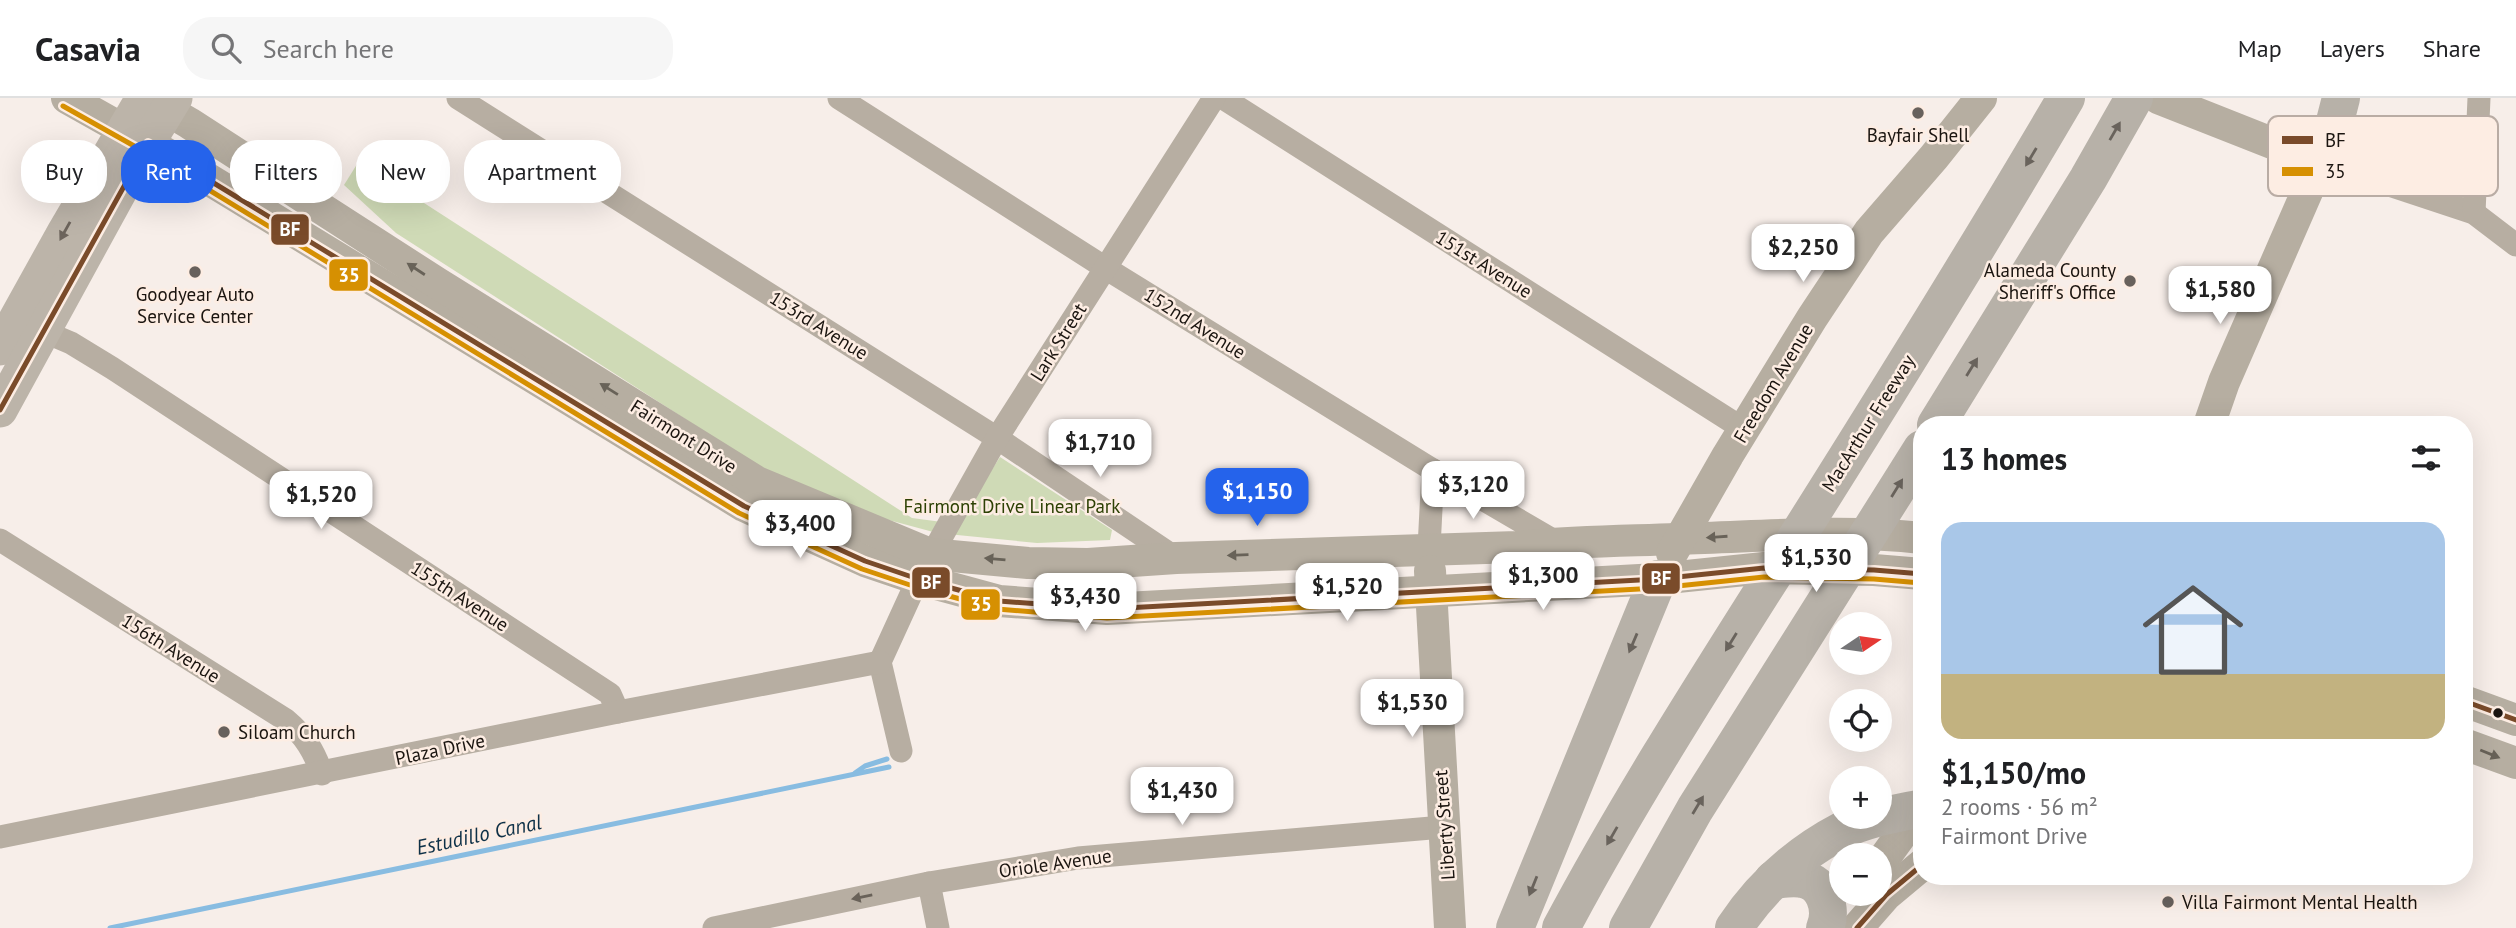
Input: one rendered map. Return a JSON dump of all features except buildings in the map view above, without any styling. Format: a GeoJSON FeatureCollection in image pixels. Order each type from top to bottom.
{"type":"FeatureCollection","features":[{"type":"Feature","properties":{"kind":"highway","name":"MacArthur Freeway"},"geometry":{"type":"LineString","coordinates":[[1562,928],[1645,778],[1858,440],[2066,98]]}},
{"type":"Feature","properties":{"kind":"highway"},"geometry":{"type":"LineString","coordinates":[[2336,116],[2341,98]]}},
{"type":"Feature","properties":{"kind":"highway"},"geometry":{"type":"LineString","coordinates":[[1942,416],[2088,179],[2152,99]]}},
{"type":"Feature","properties":{"kind":"highway"},"geometry":{"type":"LineString","coordinates":[[1628,928],[1702,799],[1913,463]]}},
{"type":"Feature","properties":{"kind":"highway"},"geometry":{"type":"LineString","coordinates":[[1515,928],[1658,579]]}},
{"type":"Feature","properties":{"kind":"highway"},"geometry":{"type":"LineString","coordinates":[[1734,928],[1773,880],[1792,863],[1843,830],[1913,810]]}},
{"type":"Feature","properties":{"kind":"highway"},"geometry":{"type":"LineString","coordinates":[[1773,880],[1804,879],[1814,883],[1823,893],[1828,905],[1827,928]]}},
{"type":"Feature","properties":{"kind":"main road","name":"Fairmont Drive"},"geometry":{"type":"LineString","coordinates":[[67,98],[136,137],[744,506],[865,561],[924,566],[1028,562],[1088,564],[1176,558],[1517,547],[1556,542],[1756,535],[1851,533],[1913,537]]}},
{"type":"Feature","properties":{"kind":"main road","name":"Freedom Avenue"},"geometry":{"type":"LineString","coordinates":[[1658,579],[1728,455],[1812,318],[1869,232],[1982,98]]}},
{"type":"Feature","properties":{"kind":"main road"},"geometry":{"type":"LineString","coordinates":[[2152,99],[2268,143]]}},
{"type":"Feature","properties":{"kind":"main road","name":"Fairmont Drive"},"geometry":{"type":"LineString","coordinates":[[158,101],[437,283],[757,482],[999,601],[1107,609],[1658,579],[1763,568],[1913,573]]}},
{"type":"Feature","properties":{"kind":"main road"},"geometry":{"type":"LineString","coordinates":[[0,348],[65,231],[136,137],[158,101]]}},
{"type":"Feature","properties":{"kind":"main road"},"geometry":{"type":"LineString","coordinates":[[0,410],[45,332],[136,137]]}},
{"type":"Feature","properties":{"kind":"main road"},"geometry":{"type":"LineString","coordinates":[[2212,416],[2224,382],[2304,196]]}},
{"type":"Feature","properties":{"kind":"main road","name":"Liberty Street"},"geometry":{"type":"LineString","coordinates":[[1429,548],[1450,928]]}},
{"type":"Feature","properties":{"kind":"main road"},"geometry":{"type":"LineString","coordinates":[[2473,704],[2516,720]]}},
{"type":"Feature","properties":{"kind":"main road"},"geometry":{"type":"LineString","coordinates":[[2473,747],[2516,763]]}},
{"type":"Feature","properties":{"kind":"main road"},"geometry":{"type":"LineString","coordinates":[[1892,848],[1913,819]]}},
{"type":"Feature","properties":{"kind":"main road"},"geometry":{"type":"LineString","coordinates":[[1857,928],[1886,895],[1913,872]]}},
{"type":"Feature","properties":{"kind":"main road"},"geometry":{"type":"LineString","coordinates":[[1827,928],[1848,906]]}},
{"type":"Feature","properties":{"kind":"street","name":"153rd Avenue"},"geometry":{"type":"LineString","coordinates":[[458,98],[997,438],[1176,558]]}},
{"type":"Feature","properties":{"kind":"street","name":"152nd Avenue"},"geometry":{"type":"LineString","coordinates":[[839,98],[1105,268],[1433,470],[1556,542]]}},
{"type":"Feature","properties":{"kind":"street","name":"Lark Street"},"geometry":{"type":"LineString","coordinates":[[880,662],[924,566],[997,438],[1214,98]]}},
{"type":"Feature","properties":{"kind":"street","name":"151st Avenue"},"geometry":{"type":"LineString","coordinates":[[1223,98],[1745,430]]}},
{"type":"Feature","properties":{"kind":"street"},"geometry":{"type":"LineString","coordinates":[[2478,116],[2479,98]]}},
{"type":"Feature","properties":{"kind":"street"},"geometry":{"type":"LineString","coordinates":[[2422,196],[2474,213],[2516,245]]}},
{"type":"Feature","properties":{"kind":"street"},"geometry":{"type":"LineString","coordinates":[[2474,213],[2475,196]]}},
{"type":"Feature","properties":{"kind":"street","name":"155th Avenue"},"geometry":{"type":"LineString","coordinates":[[45,332],[71,343],[112,368],[610,694],[618,712]]}},
{"type":"Feature","properties":{"kind":"street","name":"Liberty Street"},"geometry":{"type":"LineString","coordinates":[[1429,548],[1433,470]]}},
{"type":"Feature","properties":{"kind":"street","name":"156th Avenue"},"geometry":{"type":"LineString","coordinates":[[0,540],[286,720],[313,749],[321,774]]}},
{"type":"Feature","properties":{"kind":"street"},"geometry":{"type":"LineString","coordinates":[[880,662],[901,751]]}},
{"type":"Feature","properties":{"kind":"street","name":"Plaza Drive"},"geometry":{"type":"LineString","coordinates":[[0,837],[880,662]]}},
{"type":"Feature","properties":{"kind":"street","name":"Oriole Avenue"},"geometry":{"type":"LineString","coordinates":[[714,928],[929,883],[1078,858],[1443,827]]}},
{"type":"Feature","properties":{"kind":"street"},"geometry":{"type":"LineString","coordinates":[[929,883],[938,928]]}},
{"type":"Feature","properties":{"kind":"green space","name":"Fairmont Drive Linear Park"},"geometry":{"type":"Polygon","coordinates":[[[356,166],[356,196],[344,185],[356,166]]]}},
{"type":"Feature","properties":{"kind":"green space","name":"Fairmont Drive Linear Park"},"geometry":{"type":"Polygon","coordinates":[[[364,203],[424,203],[912,518],[957,524],[1000,457],[1112,530],[1110,540],[1037,543],[937,533],[870,515],[763,469],[396,233],[364,203]]]}},
{"type":"Feature","properties":{"kind":"waterway","name":"Estudillo Canal"},"geometry":{"type":"LineString","coordinates":[[855,773],[865,766],[887,759]]}},
{"type":"Feature","properties":{"kind":"waterway","name":"Estudillo Canal"},"geometry":{"type":"LineString","coordinates":[[110,928],[889,767]]}},
{"type":"Feature","properties":{"kind":"transit line","name":"35"},"geometry":{"type":"LineString","coordinates":[[63,106],[168,165],[739,513],[862,569],[997,609],[1107,618],[1658,588],[1764,577],[1913,582]]}},
{"type":"Feature","properties":{"kind":"transit line","name":"BF"},"geometry":{"type":"LineString","coordinates":[[0,410],[148,143],[744,506],[865,561],[999,601],[1107,609],[1658,579],[1764,568],[1913,573]]}},
{"type":"Feature","properties":{"kind":"transit line","name":"BF"},"geometry":{"type":"LineString","coordinates":[[2473,704],[2516,720]]}},
{"type":"Feature","properties":{"kind":"transit line","name":"BF"},"geometry":{"type":"LineString","coordinates":[[1857,928],[1886,895],[1913,872]]}},
{"type":"Feature","properties":{"kind":"place","name":"Bayfair Shell"},"geometry":{"type":"Point","coordinates":[1918,113]}},
{"type":"Feature","properties":{"kind":"place","name":"Goodyear Auto Service Center"},"geometry":{"type":"Point","coordinates":[195,272]}},
{"type":"Feature","properties":{"kind":"place","name":"Alameda County Sheriff's Office"},"geometry":{"type":"Point","coordinates":[2130,281]}},
{"type":"Feature","properties":{"kind":"place","name":"Siloam Church"},"geometry":{"type":"Point","coordinates":[224,732]}},
{"type":"Feature","properties":{"kind":"place","name":"Villa Fairmont Mental Health"},"geometry":{"type":"Point","coordinates":[2168,902]}}]}
